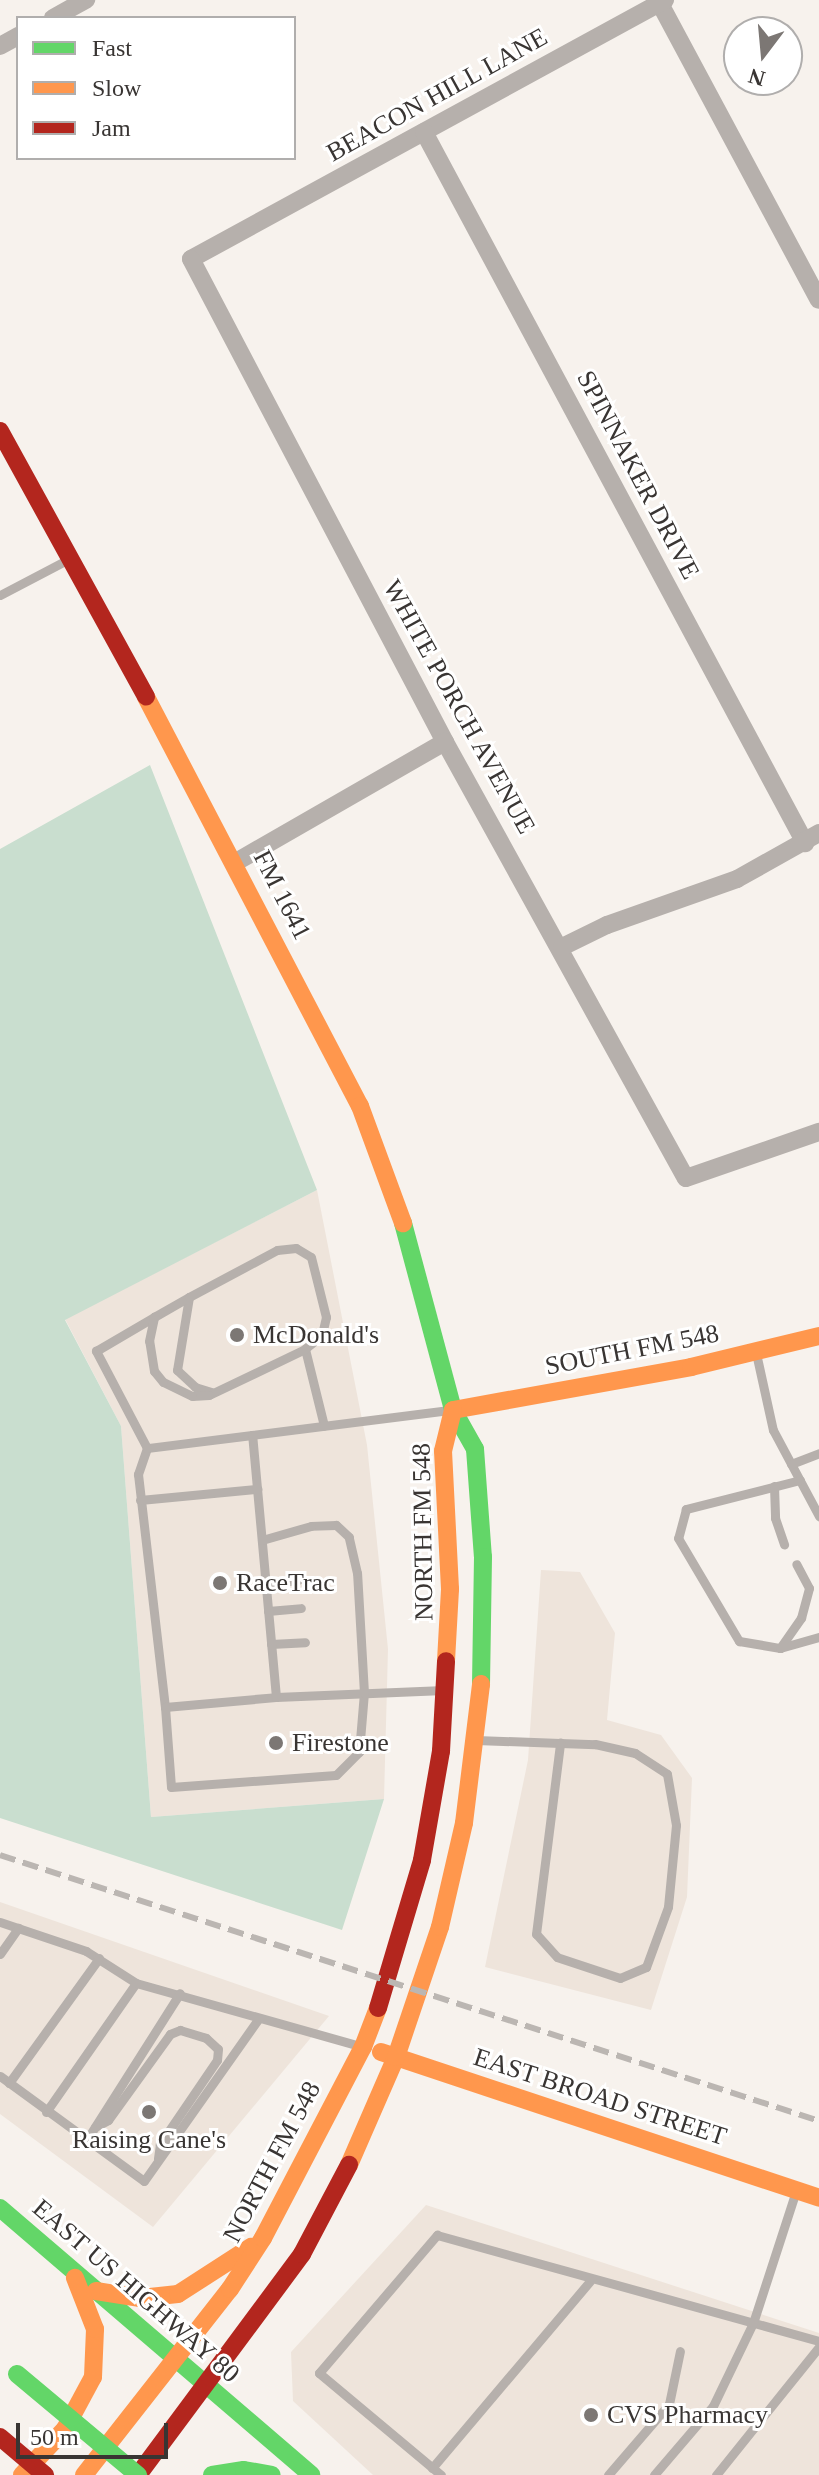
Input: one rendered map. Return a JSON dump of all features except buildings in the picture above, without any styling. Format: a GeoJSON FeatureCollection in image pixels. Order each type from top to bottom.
{"type":"FeatureCollection","features":[{"type":"Feature","properties":{"kind":"main road","name":"FM 1641"},"geometry":{"type":"LineString","coordinates":[[0,431],[236,862],[382,1157],[430,1305],[453,1410]]}},
{"type":"Feature","properties":{"kind":"main road","name":"SOUTH FM 548"},"geometry":{"type":"LineString","coordinates":[[453,1410],[756,1353],[819,1336]]}},
{"type":"Feature","properties":{"kind":"main road","name":"NORTH FM 548"},"geometry":{"type":"LineString","coordinates":[[84,2475],[263,2238],[363,2047],[415,1891],[436,1786],[447,1690],[450,1589],[443,1451],[453,1410]]}},
{"type":"Feature","properties":{"kind":"main road","name":"NORTH FM 548"},"geometry":{"type":"LineString","coordinates":[[138,2475],[208,2386],[302,2254],[345,2174],[396,2057],[449,1896],[476,1740],[483,1557],[475,1449],[453,1410]]}},
{"type":"Feature","properties":{"kind":"main road","name":"EAST BROAD STREET"},"geometry":{"type":"LineString","coordinates":[[363,2047],[819,2198]]}},
{"type":"Feature","properties":{"kind":"main road","name":"EAST US HIGHWAY 80"},"geometry":{"type":"LineString","coordinates":[[0,2208],[311,2475]]}},
{"type":"Feature","properties":{"kind":"main road"},"geometry":{"type":"LineString","coordinates":[[96,2291],[140,2298],[178,2294],[263,2238]]}},
{"type":"Feature","properties":{"kind":"main road"},"geometry":{"type":"LineString","coordinates":[[22,2475],[65,2429],[93,2377],[95,2329],[72,2271]]}},
{"type":"Feature","properties":{"kind":"main road"},"geometry":{"type":"LineString","coordinates":[[17,2374],[138,2475]]}},
{"type":"Feature","properties":{"kind":"main road"},"geometry":{"type":"LineString","coordinates":[[0,2437],[45,2475]]}},
{"type":"Feature","properties":{"kind":"main road"},"geometry":{"type":"LineString","coordinates":[[212,2475],[244,2470],[272,2475]]}},
{"type":"Feature","properties":{"kind":"street"},"geometry":{"type":"LineString","coordinates":[[57,16],[86,0]]}},
{"type":"Feature","properties":{"kind":"street"},"geometry":{"type":"LineString","coordinates":[[661,1],[819,300]]}},
{"type":"Feature","properties":{"kind":"street","name":"BEACON HILL LANE"},"geometry":{"type":"LineString","coordinates":[[191,259],[661,1]]}},
{"type":"Feature","properties":{"kind":"street","name":"SPINNAKER DRIVE"},"geometry":{"type":"LineString","coordinates":[[424,132],[812,838]]}},
{"type":"Feature","properties":{"kind":"street","name":"WHITE PORCH AVENUE"},"geometry":{"type":"LineString","coordinates":[[191,259],[445,742],[562,947],[686,1178],[819,1132]]}},
{"type":"Feature","properties":{"kind":"street"},"geometry":{"type":"LineString","coordinates":[[236,862],[445,742]]}},
{"type":"Feature","properties":{"kind":"street"},"geometry":{"type":"LineString","coordinates":[[562,947],[607,925],[737,879],[812,838]]}},
{"type":"Feature","properties":{"kind":"lane"},"geometry":{"type":"LineString","coordinates":[[0,595],[70,559]]}},
{"type":"Feature","properties":{"kind":"lane"},"geometry":{"type":"LineString","coordinates":[[154,1317],[149,1341],[154,1371],[176,1390],[192,1396],[214,1392],[305,1349],[322,1335],[326,1317],[311,1257],[296,1248],[277,1250],[189,1297],[154,1317],[96,1351],[147,1448],[138,1474],[165,1707],[171,1787],[345,1771],[359,1752],[364,1693],[349,1537],[336,1525],[311,1526],[262,1540]]}},
{"type":"Feature","properties":{"kind":"lane"},"geometry":{"type":"LineString","coordinates":[[189,1297],[177,1370],[195,1387],[214,1392]]}},
{"type":"Feature","properties":{"kind":"lane"},"geometry":{"type":"LineString","coordinates":[[305,1349],[324,1426]]}},
{"type":"Feature","properties":{"kind":"lane"},"geometry":{"type":"LineString","coordinates":[[756,1353],[773,1430],[819,1516]]}},
{"type":"Feature","properties":{"kind":"lane"},"geometry":{"type":"LineString","coordinates":[[147,1448],[453,1410]]}},
{"type":"Feature","properties":{"kind":"lane"},"geometry":{"type":"LineString","coordinates":[[252,1435],[276,1697]]}},
{"type":"Feature","properties":{"kind":"lane"},"geometry":{"type":"LineString","coordinates":[[791,1464],[819,1453]]}},
{"type":"Feature","properties":{"kind":"lane"},"geometry":{"type":"LineString","coordinates":[[800,1480],[686,1509],[678,1538],[739,1641],[780,1648],[819,1637]]}},
{"type":"Feature","properties":{"kind":"lane"},"geometry":{"type":"LineString","coordinates":[[774,1486],[775,1518],[784,1544]]}},
{"type":"Feature","properties":{"kind":"lane"},"geometry":{"type":"LineString","coordinates":[[140,1500],[257,1489]]}},
{"type":"Feature","properties":{"kind":"lane"},"geometry":{"type":"LineString","coordinates":[[780,1648],[801,1618],[809,1588],[796,1564]]}},
{"type":"Feature","properties":{"kind":"lane"},"geometry":{"type":"LineString","coordinates":[[266,1583],[298,1580]]}},
{"type":"Feature","properties":{"kind":"lane"},"geometry":{"type":"LineString","coordinates":[[268,1611],[301,1608]]}},
{"type":"Feature","properties":{"kind":"lane"},"geometry":{"type":"LineString","coordinates":[[271,1644],[305,1642]]}},
{"type":"Feature","properties":{"kind":"lane"},"geometry":{"type":"LineString","coordinates":[[165,1707],[276,1697],[447,1690]]}},
{"type":"Feature","properties":{"kind":"lane"},"geometry":{"type":"LineString","coordinates":[[476,1740],[560,1743],[635,1753],[667,1774],[676,1825],[668,1907],[646,1967],[620,1978],[557,1957],[536,1934],[560,1743]]}},
{"type":"Feature","properties":{"kind":"lane"},"geometry":{"type":"LineString","coordinates":[[0,1922],[99,1958],[136,1983],[363,2047]]}},
{"type":"Feature","properties":{"kind":"lane"},"geometry":{"type":"LineString","coordinates":[[0,1954],[18,1928]]}},
{"type":"Feature","properties":{"kind":"lane"},"geometry":{"type":"LineString","coordinates":[[9,2083],[99,1958]]}},
{"type":"Feature","properties":{"kind":"lane"},"geometry":{"type":"LineString","coordinates":[[46,2112],[136,1983]]}},
{"type":"Feature","properties":{"kind":"lane"},"geometry":{"type":"LineString","coordinates":[[86,2141],[180,1993]]}},
{"type":"Feature","properties":{"kind":"lane"},"geometry":{"type":"LineString","coordinates":[[0,2076],[144,2181],[259,2018]]}},
{"type":"Feature","properties":{"kind":"lane"},"geometry":{"type":"LineString","coordinates":[[95,2127],[108,2120],[170,2034],[180,2030],[206,2038],[218,2049],[217,2060],[160,2144],[157,2163]]}},
{"type":"Feature","properties":{"kind":"lane"},"geometry":{"type":"LineString","coordinates":[[654,2475],[713,2406],[753,2323],[796,2191]]}},
{"type":"Feature","properties":{"kind":"lane"},"geometry":{"type":"LineString","coordinates":[[441,2475],[319,2373],[437,2235],[590,2281],[819,2341]]}},
{"type":"Feature","properties":{"kind":"lane"},"geometry":{"type":"LineString","coordinates":[[432,2468],[590,2281]]}},
{"type":"Feature","properties":{"kind":"lane"},"geometry":{"type":"LineString","coordinates":[[716,2475],[819,2347]]}},
{"type":"Feature","properties":{"kind":"lane"},"geometry":{"type":"LineString","coordinates":[[608,2475],[669,2404],[680,2351]]}},
{"type":"Feature","properties":{"kind":"shaded area"},"geometry":{"type":"Polygon","coordinates":[[[317,1190],[367,1445],[388,1649],[384,1799],[151,1817],[121,1426],[65,1319],[317,1190]]]}},
{"type":"Feature","properties":{"kind":"shaded area"},"geometry":{"type":"Polygon","coordinates":[[[541,1570],[580,1572],[615,1633],[607,1720],[661,1735],[692,1778],[687,1897],[651,2010],[485,1967],[528,1760],[541,1570]]]}},
{"type":"Feature","properties":{"kind":"shaded area"},"geometry":{"type":"Polygon","coordinates":[[[0,1902],[329,2016],[153,2227],[0,2114],[0,1902]]]}},
{"type":"Feature","properties":{"kind":"shaded area"},"geometry":{"type":"Polygon","coordinates":[[[426,2205],[819,2333],[819,2475],[373,2475],[293,2401],[291,2352],[426,2205]]]}},
{"type":"Feature","properties":{"kind":"green space"},"geometry":{"type":"Polygon","coordinates":[[[150,765],[317,1190],[65,1320],[121,1426],[151,1817],[384,1799],[342,1930],[0,1818],[0,849],[150,765]]]}},
{"type":"Feature","properties":{"kind":"railway"},"geometry":{"type":"LineString","coordinates":[[0,1855],[819,2121]]}},
{"type":"Feature","properties":{"kind":"traffic: fast"},"geometry":{"type":"LineString","coordinates":[[403,1223],[453,1410],[475,1449],[483,1557],[481,1684]]}},
{"type":"Feature","properties":{"kind":"traffic: fast"},"geometry":{"type":"LineString","coordinates":[[0,2208],[311,2475]]}},
{"type":"Feature","properties":{"kind":"traffic: fast"},"geometry":{"type":"LineString","coordinates":[[17,2374],[138,2475]]}},
{"type":"Feature","properties":{"kind":"traffic: fast"},"geometry":{"type":"LineString","coordinates":[[212,2475],[244,2470],[272,2475]]}},
{"type":"Feature","properties":{"kind":"traffic: slow"},"geometry":{"type":"LineString","coordinates":[[146,697],[360,1106],[403,1223]]}},
{"type":"Feature","properties":{"kind":"traffic: slow"},"geometry":{"type":"LineString","coordinates":[[453,1410],[691,1367],[819,1336]]}},
{"type":"Feature","properties":{"kind":"traffic: slow"},"geometry":{"type":"LineString","coordinates":[[446,1661],[450,1589],[443,1451],[453,1410]]}},
{"type":"Feature","properties":{"kind":"traffic: slow"},"geometry":{"type":"LineString","coordinates":[[349,2165],[396,2057],[440,1927],[464,1823],[481,1684]]}},
{"type":"Feature","properties":{"kind":"traffic: slow"},"geometry":{"type":"LineString","coordinates":[[84,2475],[230,2289],[263,2238],[363,2047],[378,2008]]}},
{"type":"Feature","properties":{"kind":"traffic: slow"},"geometry":{"type":"LineString","coordinates":[[381,2052],[819,2198]]}},
{"type":"Feature","properties":{"kind":"traffic: slow"},"geometry":{"type":"LineString","coordinates":[[96,2291],[140,2298],[178,2294],[251,2247]]}},
{"type":"Feature","properties":{"kind":"traffic: slow"},"geometry":{"type":"LineString","coordinates":[[22,2475],[65,2429],[93,2377],[95,2329],[75,2278]]}},
{"type":"Feature","properties":{"kind":"traffic: jam"},"geometry":{"type":"LineString","coordinates":[[0,431],[146,697]]}},
{"type":"Feature","properties":{"kind":"traffic: jam"},"geometry":{"type":"LineString","coordinates":[[378,2008],[422,1860],[441,1751],[446,1661]]}},
{"type":"Feature","properties":{"kind":"traffic: jam"},"geometry":{"type":"LineString","coordinates":[[138,2475],[302,2254],[349,2165]]}},
{"type":"Feature","properties":{"kind":"traffic: jam"},"geometry":{"type":"LineString","coordinates":[[0,2437],[45,2475]]}},
{"type":"Feature","properties":{"kind":"place","name":"McDonald's"},"geometry":{"type":"Point","coordinates":[237,1335]}},
{"type":"Feature","properties":{"kind":"place","name":"RaceTrac"},"geometry":{"type":"Point","coordinates":[220,1583]}},
{"type":"Feature","properties":{"kind":"place","name":"Firestone"},"geometry":{"type":"Point","coordinates":[276,1743]}},
{"type":"Feature","properties":{"kind":"place","name":"Raising Cane's"},"geometry":{"type":"Point","coordinates":[149,2112]}},
{"type":"Feature","properties":{"kind":"place","name":"CVS Pharmacy"},"geometry":{"type":"Point","coordinates":[591,2415]}}]}
